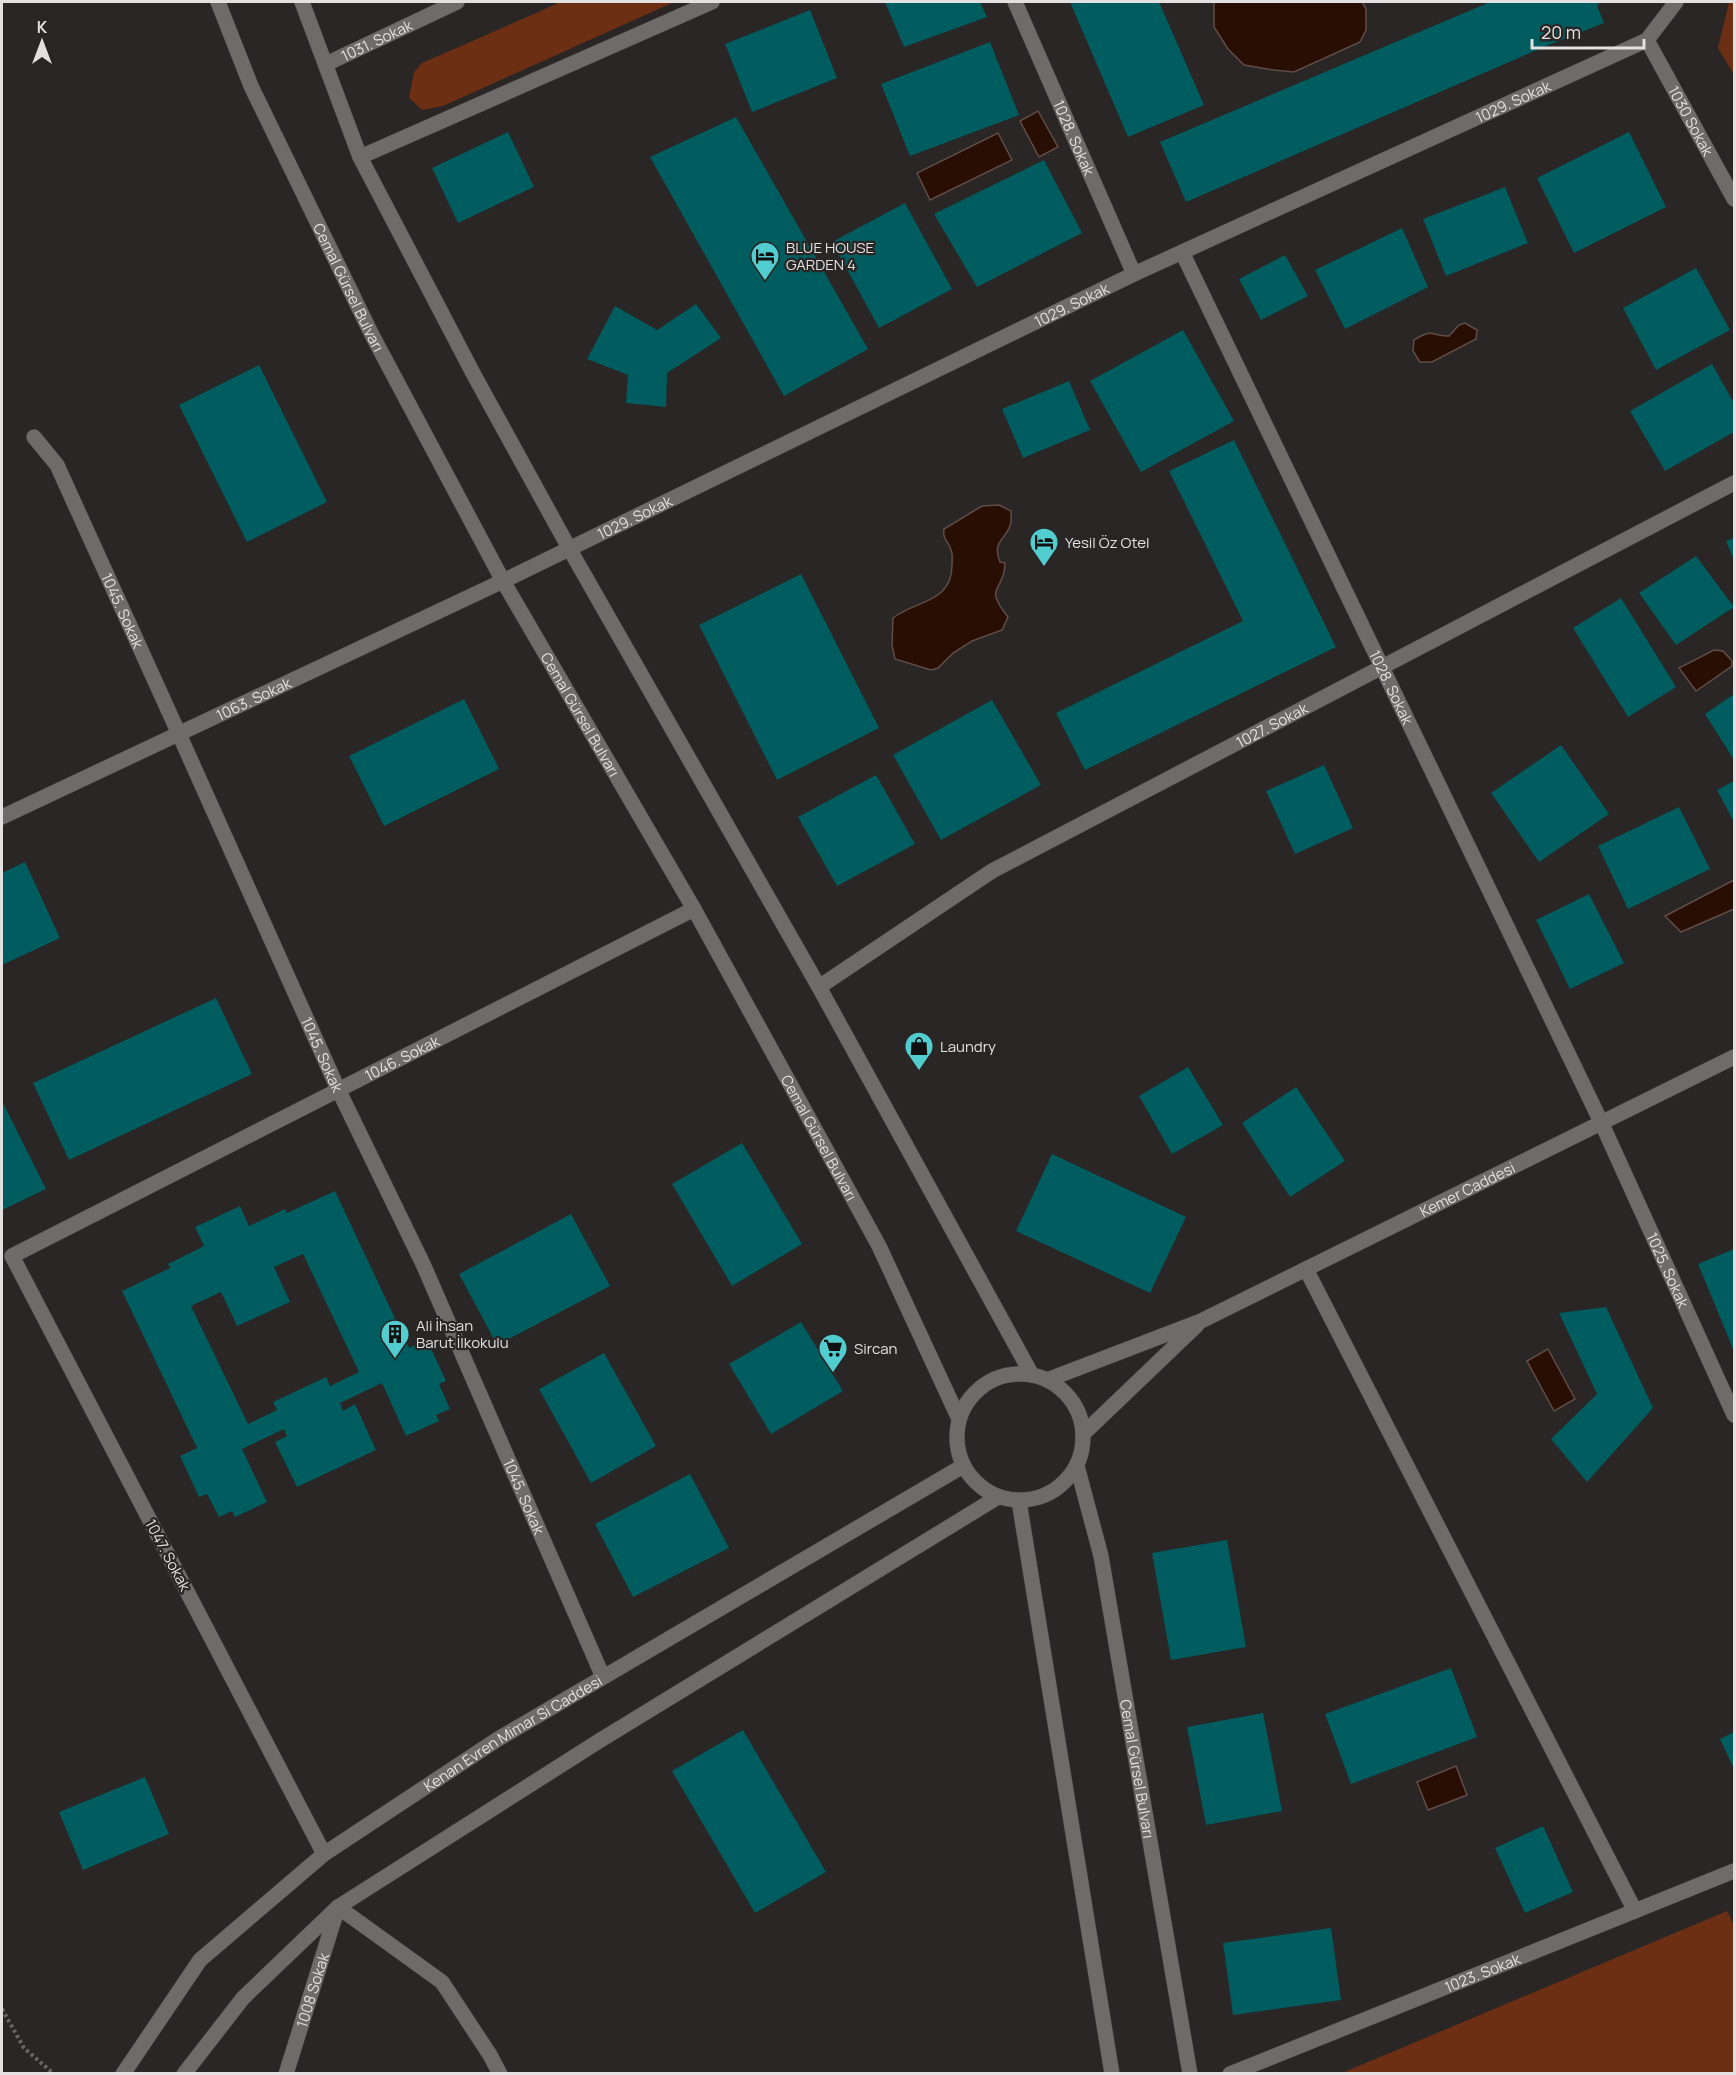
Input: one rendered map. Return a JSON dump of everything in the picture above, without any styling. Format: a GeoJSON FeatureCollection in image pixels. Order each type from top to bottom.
{"type":"FeatureCollection","features":[{"type":"Feature","properties":{"kind":"street","name":"Cemal Gürsel Bulvarı"},"geometry":{"type":"LineString","coordinates":[[218,2],[251,86],[371,333],[503,581],[694,909],[879,1246],[959,1419]]}},
{"type":"Feature","properties":{"kind":"street"},"geometry":{"type":"LineString","coordinates":[[302,2],[360,157],[474,375],[569,548],[819,987],[1032,1375]]}},
{"type":"Feature","properties":{"kind":"street","name":"1031. Sokak"},"geometry":{"type":"LineString","coordinates":[[326,63],[457,2]]}},
{"type":"Feature","properties":{"kind":"street"},"geometry":{"type":"LineString","coordinates":[[360,157],[712,2]]}},
{"type":"Feature","properties":{"kind":"street","name":"1028. Sokak"},"geometry":{"type":"LineString","coordinates":[[1015,2],[1134,274]]}},
{"type":"Feature","properties":{"kind":"street"},"geometry":{"type":"LineString","coordinates":[[1647,40],[1676,2]]}},
{"type":"Feature","properties":{"kind":"street","name":"1029. Sokak"},"geometry":{"type":"LineString","coordinates":[[503,581],[1134,274],[1647,40]]}},
{"type":"Feature","properties":{"kind":"street","name":"1030 Sokak"},"geometry":{"type":"LineString","coordinates":[[1647,40],[1734,199]]}},
{"type":"Feature","properties":{"kind":"street","name":"1028. Sokak"},"geometry":{"type":"LineString","coordinates":[[1182,252],[1602,1124]]}},
{"type":"Feature","properties":{"kind":"street","name":"1045. Sokak"},"geometry":{"type":"LineString","coordinates":[[34,437],[57,465],[338,1089],[423,1264],[603,1677]]}},
{"type":"Feature","properties":{"kind":"street","name":"1027. Sokak"},"geometry":{"type":"LineString","coordinates":[[819,987],[992,871],[1734,483]]}},
{"type":"Feature","properties":{"kind":"street","name":"1063. Sokak"},"geometry":{"type":"LineString","coordinates":[[2,818],[503,581]]}},
{"type":"Feature","properties":{"kind":"street","name":"1046. Sokak"},"geometry":{"type":"LineString","coordinates":[[12,1256],[694,909]]}},
{"type":"Feature","properties":{"kind":"street","name":"Kemer Caddesi"},"geometry":{"type":"LineString","coordinates":[[1201,1321],[1734,1057]]}},
{"type":"Feature","properties":{"kind":"street","name":"1025. Sokak"},"geometry":{"type":"LineString","coordinates":[[1602,1124],[1734,1415]]}},
{"type":"Feature","properties":{"kind":"street","name":"1047. Sokak"},"geometry":{"type":"LineString","coordinates":[[12,1256],[324,1854]]}},
{"type":"Feature","properties":{"kind":"street"},"geometry":{"type":"LineString","coordinates":[[1306,1269],[1635,1911]]}},
{"type":"Feature","properties":{"kind":"street"},"geometry":{"type":"LineString","coordinates":[[1047,1380],[1201,1321]]}},
{"type":"Feature","properties":{"kind":"street"},"geometry":{"type":"LineString","coordinates":[[1083,1434],[1201,1321]]}},
{"type":"Feature","properties":{"kind":"street"},"geometry":{"type":"LineString","coordinates":[[1013,1374],[1032,1375],[1047,1380],[1061,1389],[1073,1402],[1080,1417],[1083,1434],[1082,1450],[1077,1466],[1067,1480],[1053,1492],[1036,1499],[1019,1500],[999,1497],[984,1490],[963,1466],[956,1435],[959,1419],[967,1402],[979,1389],[995,1379],[1013,1374]]}},
{"type":"Feature","properties":{"kind":"street","name":"Kenan Evren Mimar Si Caddesi"},"geometry":{"type":"LineString","coordinates":[[123,2073],[200,1960],[324,1854],[498,1738],[963,1466]]}},
{"type":"Feature","properties":{"kind":"street","name":"Cemal Gürsel Bulvarı"},"geometry":{"type":"LineString","coordinates":[[1077,1466],[1101,1556],[1190,2073]]}},
{"type":"Feature","properties":{"kind":"street"},"geometry":{"type":"LineString","coordinates":[[184,2073],[243,1998],[338,1907],[599,1741],[999,1497]]}},
{"type":"Feature","properties":{"kind":"street"},"geometry":{"type":"LineString","coordinates":[[1019,1500],[1112,2073]]}},
{"type":"Feature","properties":{"kind":"street","name":"1023. Sokak"},"geometry":{"type":"LineString","coordinates":[[1230,2073],[1734,1871]]}},
{"type":"Feature","properties":{"kind":"street"},"geometry":{"type":"LineString","coordinates":[[338,1907],[442,1982],[500,2073]]}},
{"type":"Feature","properties":{"kind":"street","name":"1008 Sokak"},"geometry":{"type":"LineString","coordinates":[[286,2073],[338,1907]]}},
{"type":"Feature","properties":{"kind":"path"},"geometry":{"type":"LineString","coordinates":[[2,2009],[24,2048],[54,2073]]}},
{"type":"Feature","properties":{"kind":"shaded area"},"geometry":{"type":"Polygon","coordinates":[[[561,2],[674,2],[443,106],[422,110],[409,98],[414,72],[422,63],[561,2]]]}},
{"type":"Feature","properties":{"kind":"shaded area"},"geometry":{"type":"Polygon","coordinates":[[[1214,2],[1362,2],[1366,9],[1366,30],[1360,42],[1294,72],[1244,65],[1228,49],[1214,27],[1214,2]]]}},
{"type":"Feature","properties":{"kind":"shaded area"},"geometry":{"type":"Polygon","coordinates":[[[1729,2],[1734,2],[1734,75],[1718,48],[1729,2]]]}},
{"type":"Feature","properties":{"kind":"shaded area"},"geometry":{"type":"Polygon","coordinates":[[[1038,111],[1058,147],[1039,157],[1020,121],[1038,111]]]}},
{"type":"Feature","properties":{"kind":"shaded area"},"geometry":{"type":"Polygon","coordinates":[[[998,133],[1012,160],[930,200],[917,173],[998,133]]]}},
{"type":"Feature","properties":{"kind":"shaded area"},"geometry":{"type":"Polygon","coordinates":[[[1465,323],[1477,330],[1476,339],[1432,362],[1420,362],[1413,351],[1414,340],[1430,333],[1449,336],[1459,325],[1465,323]]]}},
{"type":"Feature","properties":{"kind":"shaded area"},"geometry":{"type":"Polygon","coordinates":[[[999,505],[1011,511],[1010,526],[997,550],[1000,562],[1005,563],[996,593],[1000,607],[1008,617],[1002,630],[972,641],[953,653],[938,668],[931,670],[895,659],[892,645],[893,618],[939,594],[946,587],[950,577],[952,553],[945,538],[944,529],[982,506],[999,505]]]}},
{"type":"Feature","properties":{"kind":"shaded area"},"geometry":{"type":"Polygon","coordinates":[[[1714,650],[1723,651],[1732,661],[1732,666],[1696,691],[1679,668],[1714,650]]]}},
{"type":"Feature","properties":{"kind":"shaded area"},"geometry":{"type":"Polygon","coordinates":[[[1734,880],[1734,909],[1681,932],[1665,916],[1734,880]]]}},
{"type":"Feature","properties":{"kind":"shaded area"},"geometry":{"type":"Polygon","coordinates":[[[1548,1349],[1575,1399],[1554,1411],[1527,1361],[1548,1349]]]}},
{"type":"Feature","properties":{"kind":"shaded area"},"geometry":{"type":"Polygon","coordinates":[[[1456,1766],[1467,1795],[1428,1810],[1417,1782],[1456,1766]]]}},
{"type":"Feature","properties":{"kind":"shaded area"},"geometry":{"type":"Polygon","coordinates":[[[1727,1911],[1734,1925],[1734,2073],[1342,2073],[1727,1911]]]}},
{"type":"Feature","properties":{"kind":"building"},"geometry":{"type":"Polygon","coordinates":[[[885,2],[980,2],[987,17],[904,47],[885,2]]]}},
{"type":"Feature","properties":{"kind":"building"},"geometry":{"type":"Polygon","coordinates":[[[1070,2],[1159,2],[1204,105],[1128,137],[1070,2]]]}},
{"type":"Feature","properties":{"kind":"building"},"geometry":{"type":"Polygon","coordinates":[[[1490,2],[1600,2],[1597,6],[1604,23],[1186,202],[1160,142],[1490,2]]]}},
{"type":"Feature","properties":{"kind":"building"},"geometry":{"type":"Polygon","coordinates":[[[810,10],[837,78],[752,112],[725,44],[810,10]]]}},
{"type":"Feature","properties":{"kind":"building"},"geometry":{"type":"Polygon","coordinates":[[[990,42],[1019,115],[910,156],[881,84],[990,42]]]}},
{"type":"Feature","properties":{"kind":"building"},"geometry":{"type":"Polygon","coordinates":[[[736,117],[868,349],[784,396],[650,157],[736,117]]]}},
{"type":"Feature","properties":{"kind":"building"},"geometry":{"type":"Polygon","coordinates":[[[508,132],[534,187],[458,223],[432,168],[508,132]]]}},
{"type":"Feature","properties":{"kind":"building"},"geometry":{"type":"Polygon","coordinates":[[[1629,132],[1666,207],[1574,253],[1537,178],[1629,132]]]}},
{"type":"Feature","properties":{"kind":"building"},"geometry":{"type":"Polygon","coordinates":[[[1044,160],[1082,233],[977,287],[934,214],[1044,160]]]}},
{"type":"Feature","properties":{"kind":"building"},"geometry":{"type":"Polygon","coordinates":[[[1505,187],[1528,243],[1446,276],[1423,219],[1505,187]]]}},
{"type":"Feature","properties":{"kind":"building"},"geometry":{"type":"Polygon","coordinates":[[[905,203],[952,289],[879,328],[832,242],[905,203]]]}},
{"type":"Feature","properties":{"kind":"building"},"geometry":{"type":"Polygon","coordinates":[[[1402,228],[1428,287],[1345,329],[1315,270],[1402,228]]]}},
{"type":"Feature","properties":{"kind":"building"},"geometry":{"type":"Polygon","coordinates":[[[1285,255],[1308,296],[1261,320],[1239,279],[1285,255]]]}},
{"type":"Feature","properties":{"kind":"building"},"geometry":{"type":"Polygon","coordinates":[[[1696,268],[1730,330],[1656,370],[1623,308],[1696,268]]]}},
{"type":"Feature","properties":{"kind":"building"},"geometry":{"type":"Polygon","coordinates":[[[696,304],[721,338],[667,373],[666,407],[626,403],[628,375],[587,359],[615,306],[657,330],[696,304]]]}},
{"type":"Feature","properties":{"kind":"building"},"geometry":{"type":"Polygon","coordinates":[[[1183,330],[1234,421],[1141,472],[1090,381],[1183,330]]]}},
{"type":"Feature","properties":{"kind":"building"},"geometry":{"type":"Polygon","coordinates":[[[1712,364],[1734,403],[1734,432],[1665,471],[1630,411],[1712,364]]]}},
{"type":"Feature","properties":{"kind":"building"},"geometry":{"type":"Polygon","coordinates":[[[259,365],[327,502],[247,542],[179,405],[259,365]]]}},
{"type":"Feature","properties":{"kind":"building"},"geometry":{"type":"Polygon","coordinates":[[[1069,381],[1090,430],[1023,458],[1002,409],[1069,381]]]}},
{"type":"Feature","properties":{"kind":"building"},"geometry":{"type":"Polygon","coordinates":[[[1234,440],[1336,647],[1085,770],[1056,713],[1243,621],[1169,471],[1234,440]]]}},
{"type":"Feature","properties":{"kind":"building"},"geometry":{"type":"Polygon","coordinates":[[[1734,538],[1734,560],[1726,541],[1734,538]]]}},
{"type":"Feature","properties":{"kind":"building"},"geometry":{"type":"Polygon","coordinates":[[[1696,556],[1734,607],[1676,645],[1639,593],[1696,556]]]}},
{"type":"Feature","properties":{"kind":"building"},"geometry":{"type":"Polygon","coordinates":[[[801,574],[879,728],[777,780],[699,625],[801,574]]]}},
{"type":"Feature","properties":{"kind":"building"},"geometry":{"type":"Polygon","coordinates":[[[1621,598],[1676,687],[1628,717],[1573,628],[1621,598]]]}},
{"type":"Feature","properties":{"kind":"building"},"geometry":{"type":"Polygon","coordinates":[[[1734,694],[1734,760],[1705,714],[1734,694]]]}},
{"type":"Feature","properties":{"kind":"building"},"geometry":{"type":"Polygon","coordinates":[[[464,699],[499,769],[384,826],[349,756],[464,699]]]}},
{"type":"Feature","properties":{"kind":"building"},"geometry":{"type":"Polygon","coordinates":[[[992,700],[1041,785],[941,840],[893,755],[992,700]]]}},
{"type":"Feature","properties":{"kind":"building"},"geometry":{"type":"Polygon","coordinates":[[[1561,745],[1609,814],[1539,862],[1491,793],[1561,745]]]}},
{"type":"Feature","properties":{"kind":"building"},"geometry":{"type":"Polygon","coordinates":[[[1324,765],[1353,828],[1295,854],[1266,791],[1324,765]]]}},
{"type":"Feature","properties":{"kind":"building"},"geometry":{"type":"Polygon","coordinates":[[[876,775],[915,844],[837,886],[798,817],[876,775]]]}},
{"type":"Feature","properties":{"kind":"building"},"geometry":{"type":"Polygon","coordinates":[[[1734,781],[1734,822],[1717,790],[1734,781]]]}},
{"type":"Feature","properties":{"kind":"building"},"geometry":{"type":"Polygon","coordinates":[[[1679,807],[1710,869],[1628,909],[1598,846],[1679,807]]]}},
{"type":"Feature","properties":{"kind":"building"},"geometry":{"type":"Polygon","coordinates":[[[25,862],[60,938],[2,965],[2,873],[25,862]]]}},
{"type":"Feature","properties":{"kind":"building"},"geometry":{"type":"Polygon","coordinates":[[[1589,894],[1624,963],[1570,989],[1536,920],[1589,894]]]}},
{"type":"Feature","properties":{"kind":"building"},"geometry":{"type":"Polygon","coordinates":[[[216,998],[252,1074],[69,1160],[33,1083],[216,998]]]}},
{"type":"Feature","properties":{"kind":"building"},"geometry":{"type":"Polygon","coordinates":[[[1188,1067],[1223,1125],[1172,1154],[1139,1096],[1188,1067]]]}},
{"type":"Feature","properties":{"kind":"building"},"geometry":{"type":"Polygon","coordinates":[[[1296,1087],[1345,1161],[1290,1197],[1242,1123],[1296,1087]]]}},
{"type":"Feature","properties":{"kind":"building"},"geometry":{"type":"Polygon","coordinates":[[[2,1104],[46,1189],[2,1210],[2,1104]]]}},
{"type":"Feature","properties":{"kind":"building"},"geometry":{"type":"Polygon","coordinates":[[[742,1143],[802,1244],[732,1286],[672,1184],[742,1143]]]}},
{"type":"Feature","properties":{"kind":"building"},"geometry":{"type":"Polygon","coordinates":[[[1052,1154],[1186,1217],[1150,1293],[1016,1231],[1052,1154]]]}},
{"type":"Feature","properties":{"kind":"building","name":"Ali İhsan Barut İlkokulu"},"geometry":{"type":"Polygon","coordinates":[[[335,1191],[409,1348],[427,1340],[446,1381],[439,1384],[450,1409],[436,1415],[439,1421],[406,1436],[382,1383],[340,1403],[343,1411],[355,1404],[376,1450],[297,1487],[275,1442],[287,1436],[284,1429],[242,1449],[267,1502],[235,1517],[232,1511],[219,1517],[207,1494],[199,1497],[180,1456],[197,1448],[122,1291],[170,1268],[168,1264],[204,1246],[195,1227],[240,1206],[249,1226],[285,1209],[287,1213],[335,1191]],[[303,1254],[274,1267],[290,1302],[237,1326],[221,1292],[191,1306],[248,1424],[277,1410],[273,1402],[326,1377],[330,1386],[359,1372],[303,1254]]]}},
{"type":"Feature","properties":{"kind":"building"},"geometry":{"type":"Polygon","coordinates":[[[571,1214],[610,1286],[497,1345],[459,1274],[571,1214]]]}},
{"type":"Feature","properties":{"kind":"building"},"geometry":{"type":"Polygon","coordinates":[[[1734,1249],[1734,1351],[1698,1264],[1734,1249]]]}},
{"type":"Feature","properties":{"kind":"building"},"geometry":{"type":"Polygon","coordinates":[[[1606,1307],[1653,1408],[1587,1482],[1551,1439],[1597,1394],[1559,1313],[1606,1307]]]}},
{"type":"Feature","properties":{"kind":"building"},"geometry":{"type":"Polygon","coordinates":[[[801,1322],[843,1391],[771,1434],[729,1364],[801,1322]]]}},
{"type":"Feature","properties":{"kind":"building"},"geometry":{"type":"Polygon","coordinates":[[[604,1353],[656,1446],[591,1483],[539,1389],[604,1353]]]}},
{"type":"Feature","properties":{"kind":"building"},"geometry":{"type":"Polygon","coordinates":[[[690,1474],[729,1548],[633,1597],[595,1524],[690,1474]]]}},
{"type":"Feature","properties":{"kind":"building"},"geometry":{"type":"Polygon","coordinates":[[[1227,1540],[1246,1647],[1171,1660],[1152,1553],[1227,1540]]]}},
{"type":"Feature","properties":{"kind":"building"},"geometry":{"type":"Polygon","coordinates":[[[1451,1668],[1477,1737],[1351,1784],[1325,1714],[1451,1668]]]}},
{"type":"Feature","properties":{"kind":"building"},"geometry":{"type":"Polygon","coordinates":[[[1263,1713],[1282,1811],[1206,1825],[1187,1727],[1263,1713]]]}},
{"type":"Feature","properties":{"kind":"building"},"geometry":{"type":"Polygon","coordinates":[[[743,1730],[826,1872],[755,1913],[672,1771],[743,1730]]]}},
{"type":"Feature","properties":{"kind":"building"},"geometry":{"type":"Polygon","coordinates":[[[1734,1732],[1734,1769],[1720,1739],[1734,1732]]]}},
{"type":"Feature","properties":{"kind":"building"},"geometry":{"type":"Polygon","coordinates":[[[145,1777],[169,1834],[83,1870],[59,1812],[145,1777]]]}},
{"type":"Feature","properties":{"kind":"building"},"geometry":{"type":"Polygon","coordinates":[[[1543,1826],[1573,1892],[1525,1913],[1495,1848],[1543,1826]]]}},
{"type":"Feature","properties":{"kind":"building"},"geometry":{"type":"Polygon","coordinates":[[[1331,1928],[1341,2000],[1233,2015],[1223,1943],[1331,1928]]]}},
{"type":"Feature","properties":{"kind":"place","name":"BLUE HOUSE GARDEN 4"},"geometry":{"type":"Point","coordinates":[765,282]}},
{"type":"Feature","properties":{"kind":"place","name":"Yesil Öz Otel"},"geometry":{"type":"Point","coordinates":[1044,568]}},
{"type":"Feature","properties":{"kind":"place","name":"Laundry"},"geometry":{"type":"Point","coordinates":[919,1072]}},
{"type":"Feature","properties":{"kind":"place","name":"Ali İhsan Barut İlkokulu"},"geometry":{"type":"Point","coordinates":[395,1360]}},
{"type":"Feature","properties":{"kind":"place","name":"Sircan"},"geometry":{"type":"Point","coordinates":[833,1374]}}]}
